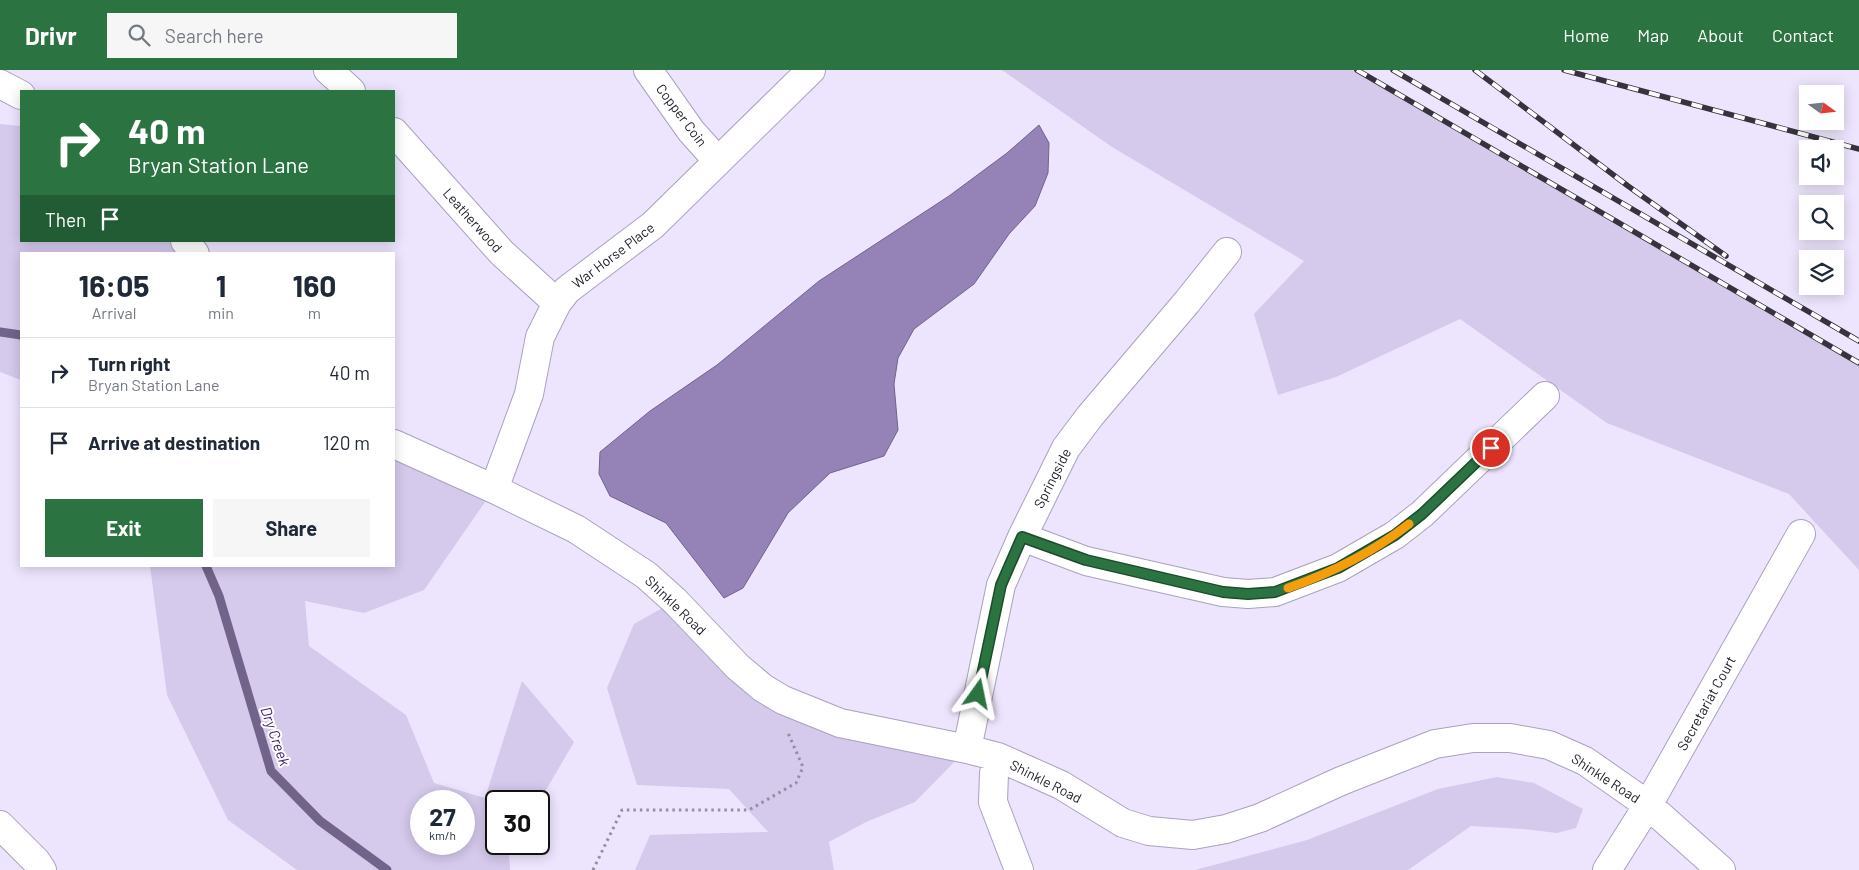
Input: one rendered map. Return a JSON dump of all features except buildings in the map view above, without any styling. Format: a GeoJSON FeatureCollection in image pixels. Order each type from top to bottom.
{"type":"FeatureCollection","features":[{"type":"Feature","properties":{"kind":"street"},"geometry":{"type":"LineString","coordinates":[[328,70],[350,90]]}},
{"type":"Feature","properties":{"kind":"street","name":"Copper Coin"},"geometry":{"type":"LineString","coordinates":[[648,70],[691,131],[718,160]]}},
{"type":"Feature","properties":{"kind":"street","name":"War Horse Place"},"geometry":{"type":"LineString","coordinates":[[494,489],[529,394],[540,337],[557,303],[567,290],[653,225],[811,70]]}},
{"type":"Feature","properties":{"kind":"street"},"geometry":{"type":"LineString","coordinates":[[0,84],[20,94]]}},
{"type":"Feature","properties":{"kind":"street","name":"Leatherwood"},"geometry":{"type":"LineString","coordinates":[[395,133],[502,253],[557,303]]}},
{"type":"Feature","properties":{"kind":"street"},"geometry":{"type":"LineString","coordinates":[[186,242],[193,252]]}},
{"type":"Feature","properties":{"kind":"street","name":"Springside"},"geometry":{"type":"LineString","coordinates":[[967,749],[1001,585],[1022,537],[1066,448],[1090,416],[1227,252]]}},
{"type":"Feature","properties":{"kind":"street"},"geometry":{"type":"LineString","coordinates":[[1022,537],[1086,560],[1223,592],[1248,594],[1275,592],[1338,568],[1395,535],[1422,514],[1545,396]]}},
{"type":"Feature","properties":{"kind":"street","name":"Shinkle Road"},"geometry":{"type":"LineString","coordinates":[[395,444],[494,489],[576,529],[646,575],[738,667],[763,688],[783,700],[840,723],[998,757],[1060,785],[1123,823],[1149,831],[1193,835],[1226,829],[1260,818],[1341,781],[1434,744],[1473,738],[1510,738],[1549,745],[1585,761],[1648,805],[1720,870]]}},
{"type":"Feature","properties":{"kind":"street","name":"Secretariat Court"},"geometry":{"type":"LineString","coordinates":[[1607,870],[1648,805],[1801,534]]}},
{"type":"Feature","properties":{"kind":"street"},"geometry":{"type":"LineString","coordinates":[[998,757],[994,773],[993,802],[1019,870]]}},
{"type":"Feature","properties":{"kind":"street"},"geometry":{"type":"LineString","coordinates":[[0,824],[36,861],[42,870]]}},
{"type":"Feature","properties":{"kind":"path"},"geometry":{"type":"LineString","coordinates":[[593,870],[622,810],[750,810],[796,782],[803,768],[788,733],[783,700]]}},
{"type":"Feature","properties":{"kind":"shaded area"},"geometry":{"type":"Polygon","coordinates":[[[1002,70],[1357,70],[1859,363],[1859,570],[1789,494],[1607,423],[1460,319],[1336,377],[1278,395],[1254,314],[1304,261],[1112,147],[1002,70]]]}},
{"type":"Feature","properties":{"kind":"shaded area"},"geometry":{"type":"Polygon","coordinates":[[[0,124],[20,126],[20,242],[186,242],[193,252],[20,252],[20,380],[0,372],[0,124]]]}},
{"type":"Feature","properties":{"kind":"shaded area"},"geometry":{"type":"Polygon","coordinates":[[[1039,125],[1049,143],[1048,173],[1035,206],[1009,234],[974,284],[914,329],[898,358],[894,384],[898,430],[884,456],[830,473],[788,513],[743,588],[724,598],[666,523],[610,496],[599,474],[600,452],[650,411],[717,365],[819,281],[949,196],[1007,153],[1039,125]]]}},
{"type":"Feature","properties":{"kind":"shaded area"},"geometry":{"type":"Polygon","coordinates":[[[395,444],[494,489],[424,590],[364,613],[305,601],[309,646],[406,715],[434,783],[458,790],[410,790],[410,855],[475,855],[475,795],[485,798],[485,855],[509,855],[510,870],[297,870],[228,820],[167,695],[150,567],[395,567],[395,444]]]}},
{"type":"Feature","properties":{"kind":"shaded area"},"geometry":{"type":"Polygon","coordinates":[[[675,601],[763,688],[967,749],[915,802],[866,822],[829,842],[834,870],[635,870],[650,835],[768,832],[729,789],[637,785],[607,688],[634,624],[675,601]]]}},
{"type":"Feature","properties":{"kind":"shaded area"},"geometry":{"type":"Polygon","coordinates":[[[522,681],[574,742],[546,790],[488,790],[522,681]]]}},
{"type":"Feature","properties":{"kind":"shaded area"},"geometry":{"type":"Polygon","coordinates":[[[1497,777],[1534,783],[1583,809],[1576,828],[1557,833],[1471,826],[1408,870],[1195,870],[1307,840],[1438,789],[1497,777]]]}},
{"type":"Feature","properties":{"kind":"waterway","name":"Dry Creek"},"geometry":{"type":"LineString","coordinates":[[0,332],[20,335]]}},
{"type":"Feature","properties":{"kind":"waterway","name":"Dry Creek"},"geometry":{"type":"LineString","coordinates":[[206,567],[219,596],[271,771],[320,821],[387,870]]}},
{"type":"Feature","properties":{"kind":"railway"},"geometry":{"type":"LineString","coordinates":[[1357,70],[1859,363]]}},
{"type":"Feature","properties":{"kind":"railway"},"geometry":{"type":"LineString","coordinates":[[1393,70],[1859,341]]}},
{"type":"Feature","properties":{"kind":"railway"},"geometry":{"type":"LineString","coordinates":[[1475,70],[1628,186],[1726,256]]}},
{"type":"Feature","properties":{"kind":"railway"},"geometry":{"type":"LineString","coordinates":[[1564,70],[1859,149]]}},
{"type":"Feature","properties":{"kind":"slow traffic"},"geometry":{"type":"LineString","coordinates":[[1288,588],[1338,568],[1395,535],[1409,524]]}},
{"type":"Feature","properties":{"kind":"route"},"geometry":{"type":"LineString","coordinates":[[978,694],[1001,585],[1022,537],[1086,560],[1223,592],[1248,594],[1275,592],[1338,568],[1395,535],[1422,514],[1491,448]]}}]}
